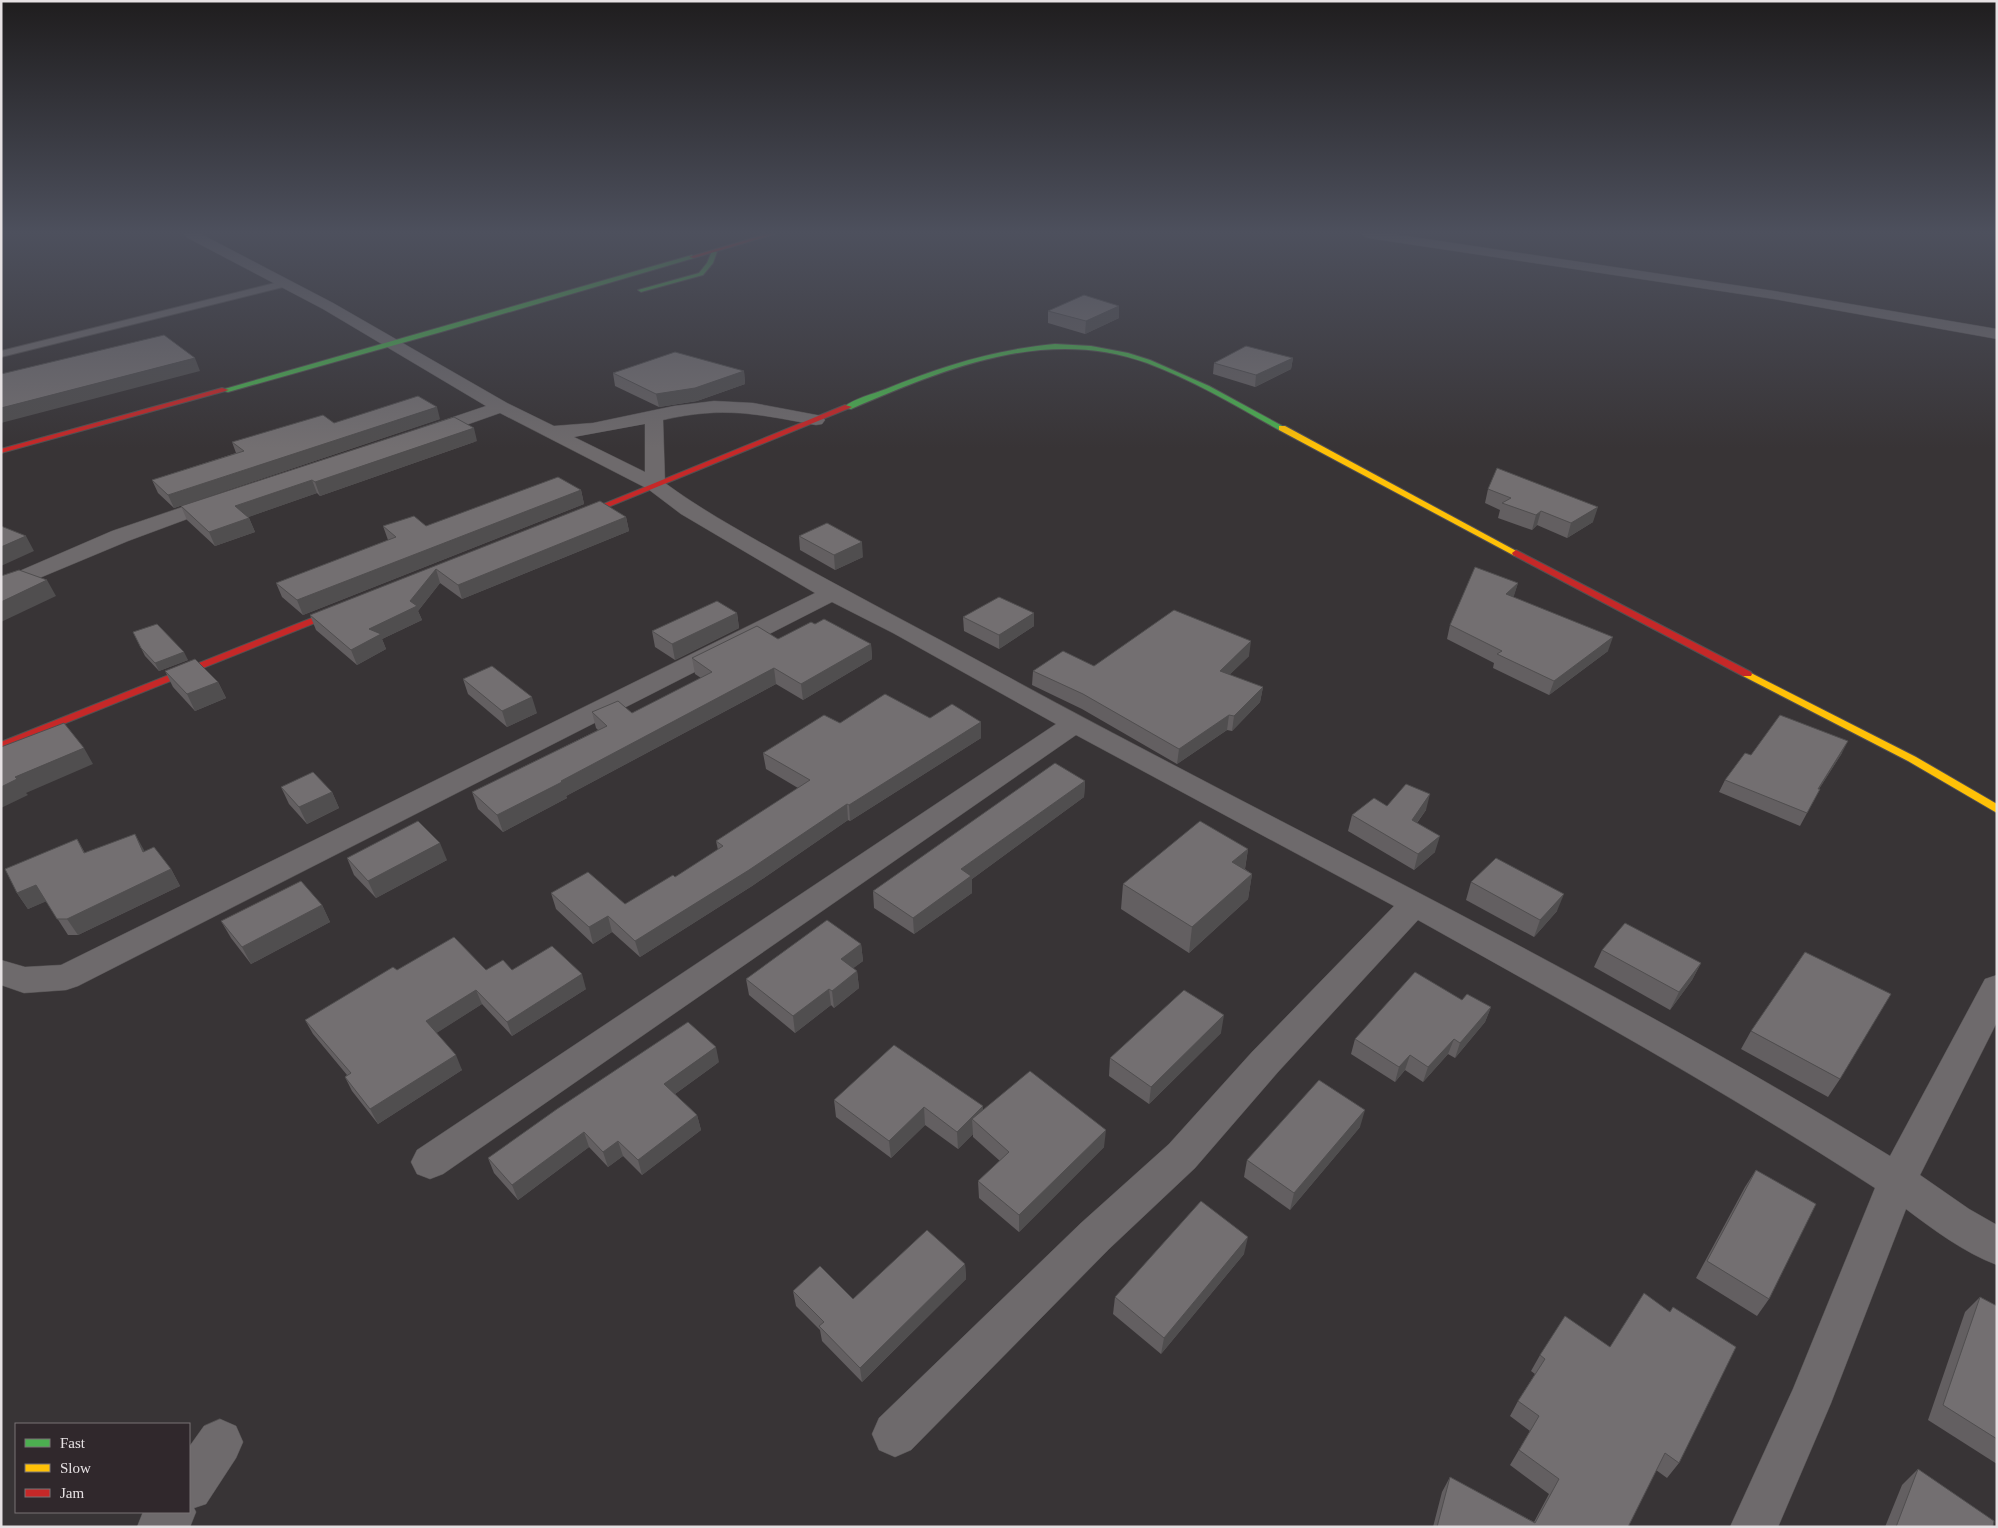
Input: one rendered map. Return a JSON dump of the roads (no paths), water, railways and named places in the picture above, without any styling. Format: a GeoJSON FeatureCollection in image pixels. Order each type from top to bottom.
{"type":"FeatureCollection","features":[{"type":"Feature","properties":{"kind":"street"},"geometry":{"type":"LineString","coordinates":[[330,305],[402,342],[501,407],[655,485],[688,510],[832,593],[901,628],[1075,724],[1415,904],[1724,1076],[1898,1181],[1955,1222],[1997,1246]]}},
{"type":"Feature","properties":{"kind":"street"},"geometry":{"type":"LineString","coordinates":[[1,451],[530,305]]}},
{"type":"Feature","properties":{"kind":"street"},"geometry":{"type":"LineString","coordinates":[[1833,305],[1997,334]]}},
{"type":"Feature","properties":{"kind":"street"},"geometry":{"type":"LineString","coordinates":[[402,342],[457,337]]}},
{"type":"Feature","properties":{"kind":"street"},"geometry":{"type":"LineString","coordinates":[[559,524],[943,370],[1006,351],[1048,345],[1075,345],[1119,352],[1142,358],[1250,411],[1652,625],[1858,731],[1997,809]]}},
{"type":"Feature","properties":{"kind":"street"},"geometry":{"type":"LineString","coordinates":[[553,432],[580,430],[696,409],[726,406],[816,420]]}},
{"type":"Feature","properties":{"kind":"street"},"geometry":{"type":"LineString","coordinates":[[408,438],[501,407]]}},
{"type":"Feature","properties":{"kind":"street"},"geometry":{"type":"LineString","coordinates":[[654,417],[655,485]]}},
{"type":"Feature","properties":{"kind":"street"},"geometry":{"type":"LineString","coordinates":[[1,587],[129,533],[237,495]]}},
{"type":"Feature","properties":{"kind":"street"},"geometry":{"type":"LineString","coordinates":[[1,972],[24,980],[66,977],[832,593]]}},
{"type":"Feature","properties":{"kind":"street"},"geometry":{"type":"LineString","coordinates":[[1,746],[362,602]]}},
{"type":"Feature","properties":{"kind":"street"},"geometry":{"type":"LineString","coordinates":[[430,1162],[1075,724]]}},
{"type":"Feature","properties":{"kind":"street"},"geometry":{"type":"LineString","coordinates":[[894,1434],[1082,1249],[1182,1156],[1265,1062],[1415,904]]}},
{"type":"Feature","properties":{"kind":"street"},"geometry":{"type":"LineString","coordinates":[[1754,1527],[1809,1403],[1898,1181],[1997,988]]}},
{"type":"Feature","properties":{"kind":"street"},"geometry":{"type":"LineString","coordinates":[[190,1487],[220,1442]]}},
{"type":"Feature","properties":{"kind":"street"},"geometry":{"type":"LineString","coordinates":[[161,1527],[171,1513]]}},
{"type":"Feature","properties":{"kind":"lane"},"geometry":{"type":"LineString","coordinates":[[1,354],[197,305]]}}]}
